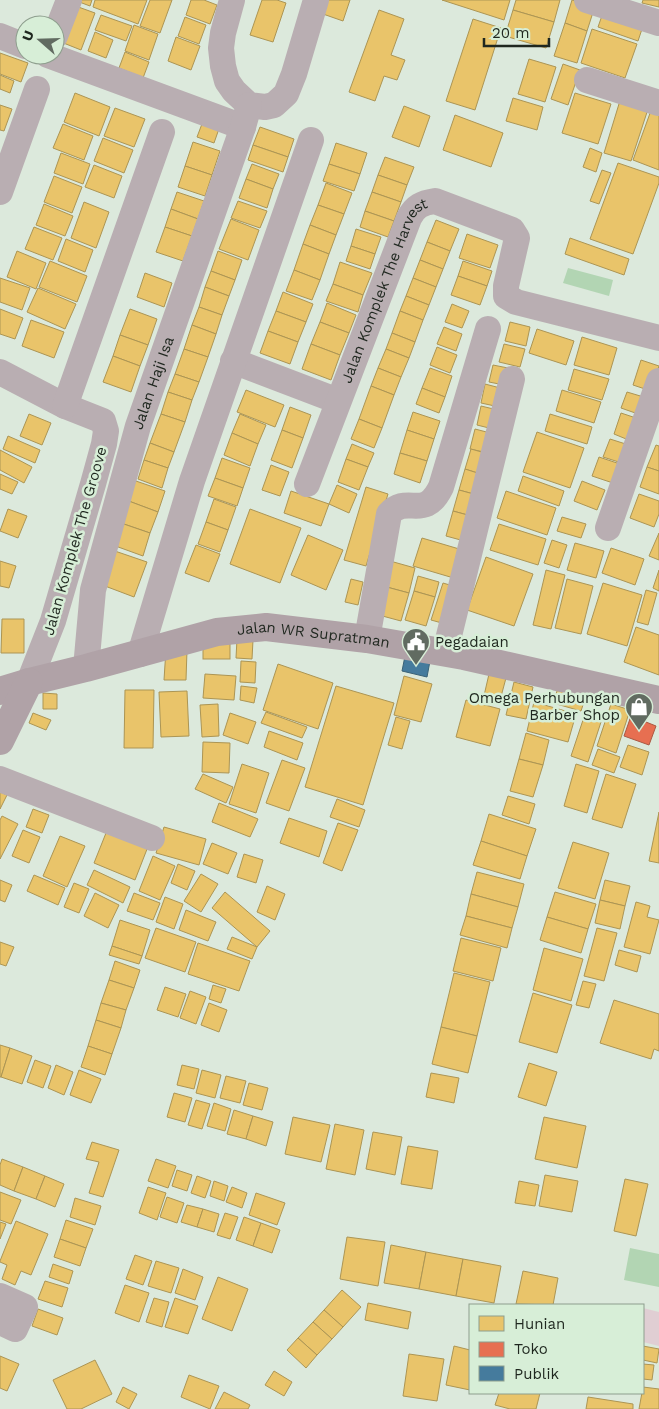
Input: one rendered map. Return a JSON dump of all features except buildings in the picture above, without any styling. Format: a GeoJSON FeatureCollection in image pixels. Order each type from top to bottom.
{"type":"FeatureCollection","features":[{"type":"Feature","properties":{"kind":"main road","name":"Jalan WR Supratman"},"geometry":{"type":"LineString","coordinates":[[0,691],[140,654],[190,638],[238,628],[266,627],[366,639],[444,652],[659,700]]}},
{"type":"Feature","properties":{"kind":"main road"},"geometry":{"type":"LineString","coordinates":[[0,741],[29,682]]}},
{"type":"Feature","properties":{"kind":"street"},"geometry":{"type":"LineString","coordinates":[[63,15],[69,0]]}},
{"type":"Feature","properties":{"kind":"street"},"geometry":{"type":"LineString","coordinates":[[232,0],[223,33],[224,66],[227,81],[246,116]]}},
{"type":"Feature","properties":{"kind":"street"},"geometry":{"type":"LineString","coordinates":[[65,60],[246,116],[274,105],[286,94],[294,74],[316,0]]}},
{"type":"Feature","properties":{"kind":"street"},"geometry":{"type":"LineString","coordinates":[[587,0],[659,23]]}},
{"type":"Feature","properties":{"kind":"street"},"geometry":{"type":"LineString","coordinates":[[0,36],[15,42]]}},
{"type":"Feature","properties":{"kind":"street"},"geometry":{"type":"LineString","coordinates":[[587,80],[659,103]]}},
{"type":"Feature","properties":{"kind":"street"},"geometry":{"type":"LineString","coordinates":[[0,192],[37,89]]}},
{"type":"Feature","properties":{"kind":"street","name":"Jalan Haji Isa"},"geometry":{"type":"LineString","coordinates":[[86,668],[93,590],[138,426],[246,116]]}},
{"type":"Feature","properties":{"kind":"street"},"geometry":{"type":"LineString","coordinates":[[65,406],[162,132]]}},
{"type":"Feature","properties":{"kind":"street"},"geometry":{"type":"LineString","coordinates":[[140,654],[192,481],[311,140]]}},
{"type":"Feature","properties":{"kind":"street","name":"Jalan Komplek The Harvest"},"geometry":{"type":"LineString","coordinates":[[307,484],[409,218],[414,209],[424,203],[435,201],[512,230],[517,238],[506,286],[506,296],[516,302],[659,338]]}},
{"type":"Feature","properties":{"kind":"street"},"geometry":{"type":"LineString","coordinates":[[366,639],[389,514],[394,508],[432,503],[438,494],[488,329]]}},
{"type":"Feature","properties":{"kind":"street","name":"Jalan Komplek The Harvest"},"geometry":{"type":"LineString","coordinates":[[233,361],[338,401]]}},
{"type":"Feature","properties":{"kind":"street","name":"Jalan Komplek The Groove"},"geometry":{"type":"LineString","coordinates":[[0,372],[65,406],[103,421],[106,431],[53,621],[29,682]]}},
{"type":"Feature","properties":{"kind":"street"},"geometry":{"type":"LineString","coordinates":[[444,652],[512,379]]}},
{"type":"Feature","properties":{"kind":"street"},"geometry":{"type":"LineString","coordinates":[[608,528],[659,381]]}},
{"type":"Feature","properties":{"kind":"street"},"geometry":{"type":"LineString","coordinates":[[0,779],[152,838]]}},
{"type":"Feature","properties":{"kind":"street"},"geometry":{"type":"LineString","coordinates":[[0,1296],[25,1307],[15,1329],[0,1322]]}},
{"type":"Feature","properties":{"kind":"shaded area"},"geometry":{"type":"Polygon","coordinates":[[[568,268],[613,280],[609,296],[563,283],[568,268]]]}},
{"type":"Feature","properties":{"kind":"shaded area"},"geometry":{"type":"Polygon","coordinates":[[[630,1248],[659,1254],[659,1287],[624,1280],[630,1248]]]}},
{"type":"Feature","properties":{"kind":"shaded area"},"geometry":{"type":"Polygon","coordinates":[[[644,1308],[659,1312],[659,1346],[644,1342],[644,1308]]]}},
{"type":"Feature","properties":{"kind":"place","name":"Pegadaian"},"geometry":{"type":"Point","coordinates":[416,666]}},
{"type":"Feature","properties":{"kind":"place","name":"Omega Perhubungan Barber Shop"},"geometry":{"type":"Point","coordinates":[639,731]}}]}
